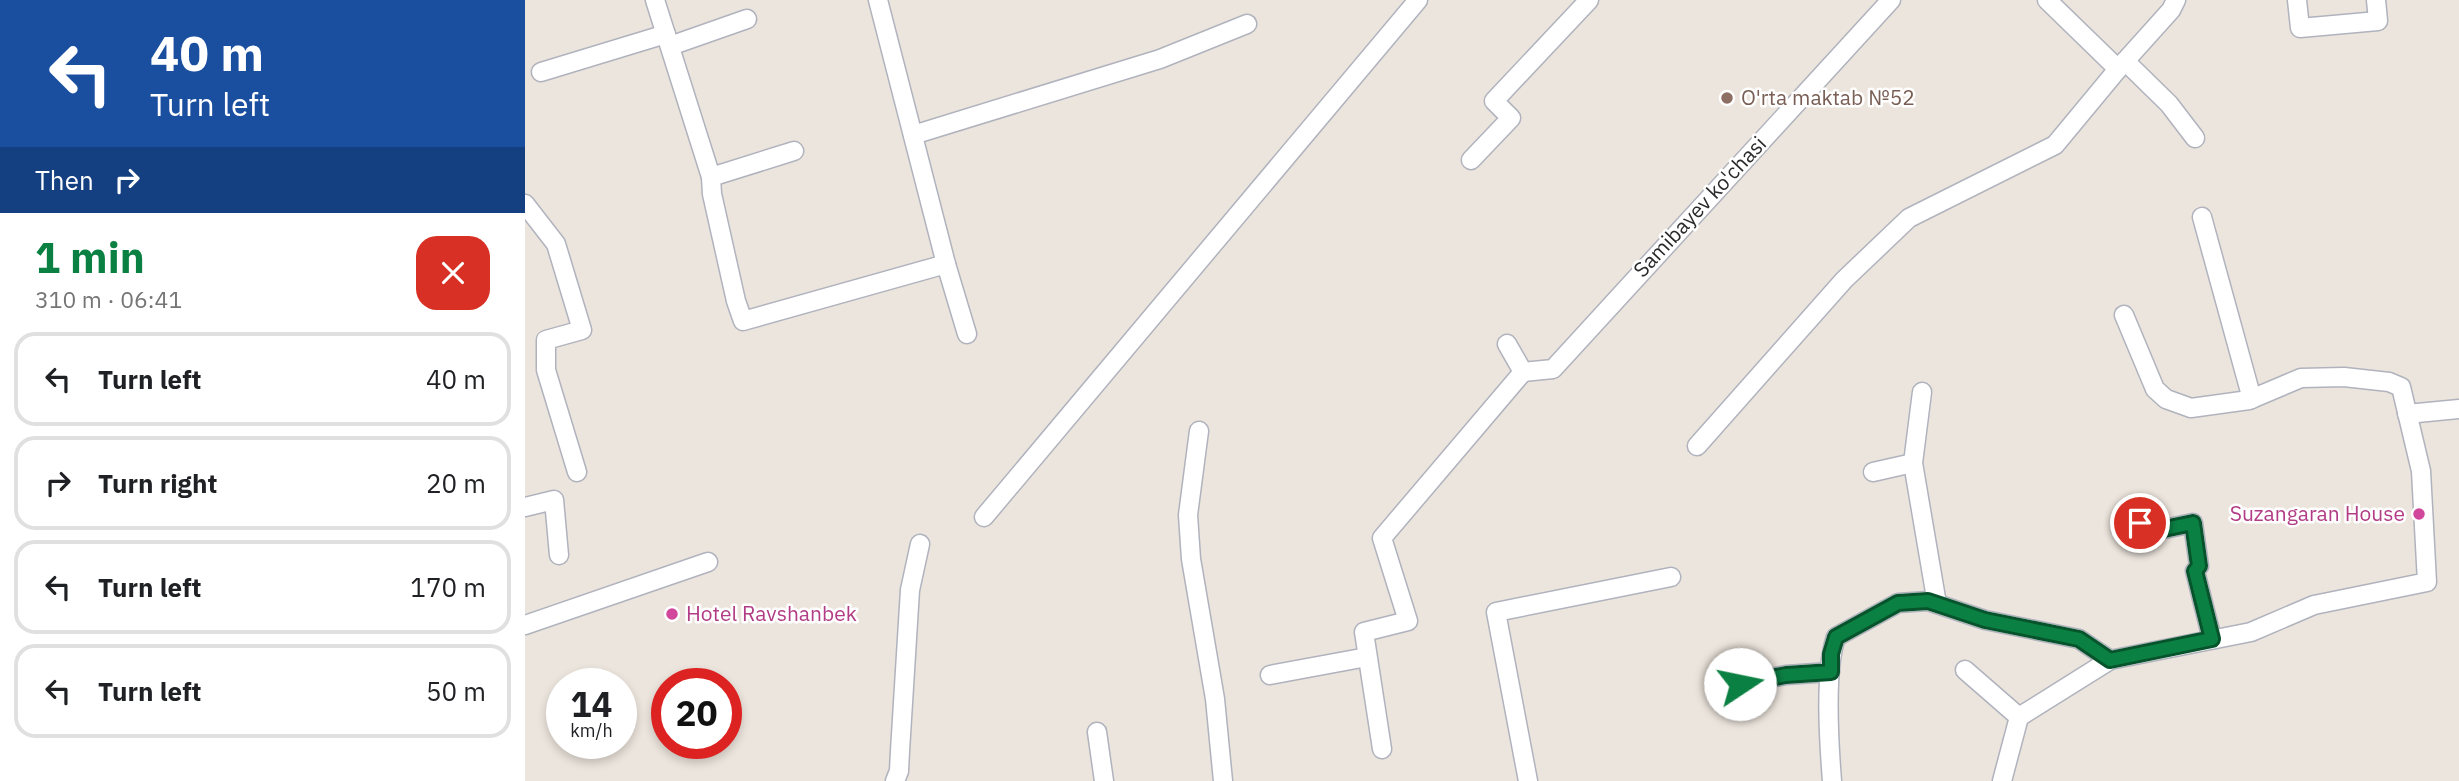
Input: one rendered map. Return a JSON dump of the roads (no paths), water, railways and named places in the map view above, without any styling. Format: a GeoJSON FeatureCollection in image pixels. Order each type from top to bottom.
{"type":"FeatureCollection","features":[{"type":"Feature","properties":{"kind":"street"},"geometry":{"type":"LineString","coordinates":[[655,0],[711,177],[712,194],[736,302],[743,321],[946,264]]}},
{"type":"Feature","properties":{"kind":"street"},"geometry":{"type":"LineString","coordinates":[[879,0],[946,264],[967,334]]}},
{"type":"Feature","properties":{"kind":"street"},"geometry":{"type":"LineString","coordinates":[[984,517],[1418,0]]}},
{"type":"Feature","properties":{"kind":"street"},"geometry":{"type":"LineString","coordinates":[[1471,160],[1511,118],[1494,102],[1589,0]]}},
{"type":"Feature","properties":{"kind":"street","name":"Samibayev ko'chasi"},"geometry":{"type":"LineString","coordinates":[[1523,372],[1553,369],[1891,0]]}},
{"type":"Feature","properties":{"kind":"street"},"geometry":{"type":"LineString","coordinates":[[2047,0],[2169,104],[2195,138]]}},
{"type":"Feature","properties":{"kind":"street"},"geometry":{"type":"LineString","coordinates":[[1697,446],[1844,280],[1909,218],[2055,145],[2171,10],[2176,0]]}},
{"type":"Feature","properties":{"kind":"street"},"geometry":{"type":"LineString","coordinates":[[2297,0],[2300,28],[2378,21],[2376,0]]}},
{"type":"Feature","properties":{"kind":"street"},"geometry":{"type":"LineString","coordinates":[[541,72],[747,19]]}},
{"type":"Feature","properties":{"kind":"street"},"geometry":{"type":"LineString","coordinates":[[913,135],[1160,59],[1247,24]]}},
{"type":"Feature","properties":{"kind":"street"},"geometry":{"type":"LineString","coordinates":[[711,177],[794,151]]}},
{"type":"Feature","properties":{"kind":"street"},"geometry":{"type":"LineString","coordinates":[[525,204],[556,244],[582,330],[546,340],[546,370],[577,472]]}},
{"type":"Feature","properties":{"kind":"street"},"geometry":{"type":"LineString","coordinates":[[2202,217],[2252,399]]}},
{"type":"Feature","properties":{"kind":"street"},"geometry":{"type":"LineString","coordinates":[[2002,781],[2019,717],[2110,660],[2251,632],[2314,605],[2427,582],[2421,471],[2401,387],[2389,382],[2344,377],[2301,378],[2252,399],[2191,408],[2166,399],[2155,389],[2124,315]]}},
{"type":"Feature","properties":{"kind":"street"},"geometry":{"type":"LineString","coordinates":[[1381,749],[1364,632],[1408,621],[1382,538],[1523,372],[1507,344]]}},
{"type":"Feature","properties":{"kind":"street"},"geometry":{"type":"LineString","coordinates":[[1922,391],[1913,463],[1937,604]]}},
{"type":"Feature","properties":{"kind":"street"},"geometry":{"type":"LineString","coordinates":[[2407,414],[2459,409]]}},
{"type":"Feature","properties":{"kind":"street"},"geometry":{"type":"LineString","coordinates":[[1199,431],[1188,515],[1191,559],[1215,699],[1223,781]]}},
{"type":"Feature","properties":{"kind":"street"},"geometry":{"type":"LineString","coordinates":[[1873,472],[1913,463]]}},
{"type":"Feature","properties":{"kind":"street"},"geometry":{"type":"LineString","coordinates":[[525,507],[554,500],[559,555]]}},
{"type":"Feature","properties":{"kind":"street"},"geometry":{"type":"LineString","coordinates":[[2140,523],[2145,533],[2193,523],[2199,566],[2195,571],[2212,639]]}},
{"type":"Feature","properties":{"kind":"street"},"geometry":{"type":"LineString","coordinates":[[895,781],[899,761],[910,590],[921,544]]}},
{"type":"Feature","properties":{"kind":"street"},"geometry":{"type":"LineString","coordinates":[[525,625],[708,562]]}},
{"type":"Feature","properties":{"kind":"street"},"geometry":{"type":"LineString","coordinates":[[1528,781],[1496,612],[1671,577]]}},
{"type":"Feature","properties":{"kind":"street"},"geometry":{"type":"LineString","coordinates":[[1832,781],[1831,654],[1836,637],[1898,603],[1928,601],[1985,620],[2079,639],[2110,660]]}},
{"type":"Feature","properties":{"kind":"street"},"geometry":{"type":"LineString","coordinates":[[1270,675],[1367,657]]}},
{"type":"Feature","properties":{"kind":"street"},"geometry":{"type":"LineString","coordinates":[[1965,670],[2019,717]]}},
{"type":"Feature","properties":{"kind":"street"},"geometry":{"type":"LineString","coordinates":[[1740,684],[1786,675],[1831,672]]}},
{"type":"Feature","properties":{"kind":"street"},"geometry":{"type":"LineString","coordinates":[[1097,732],[1104,781]]}},
{"type":"Feature","properties":{"kind":"place","name":"O'rta maktab №52"},"geometry":{"type":"Point","coordinates":[1727,98]}},
{"type":"Feature","properties":{"kind":"place","name":"Suzangaran House"},"geometry":{"type":"Point","coordinates":[2419,514]}},
{"type":"Feature","properties":{"kind":"place","name":"Hotel Ravshanbek"},"geometry":{"type":"Point","coordinates":[672,614]}}]}
